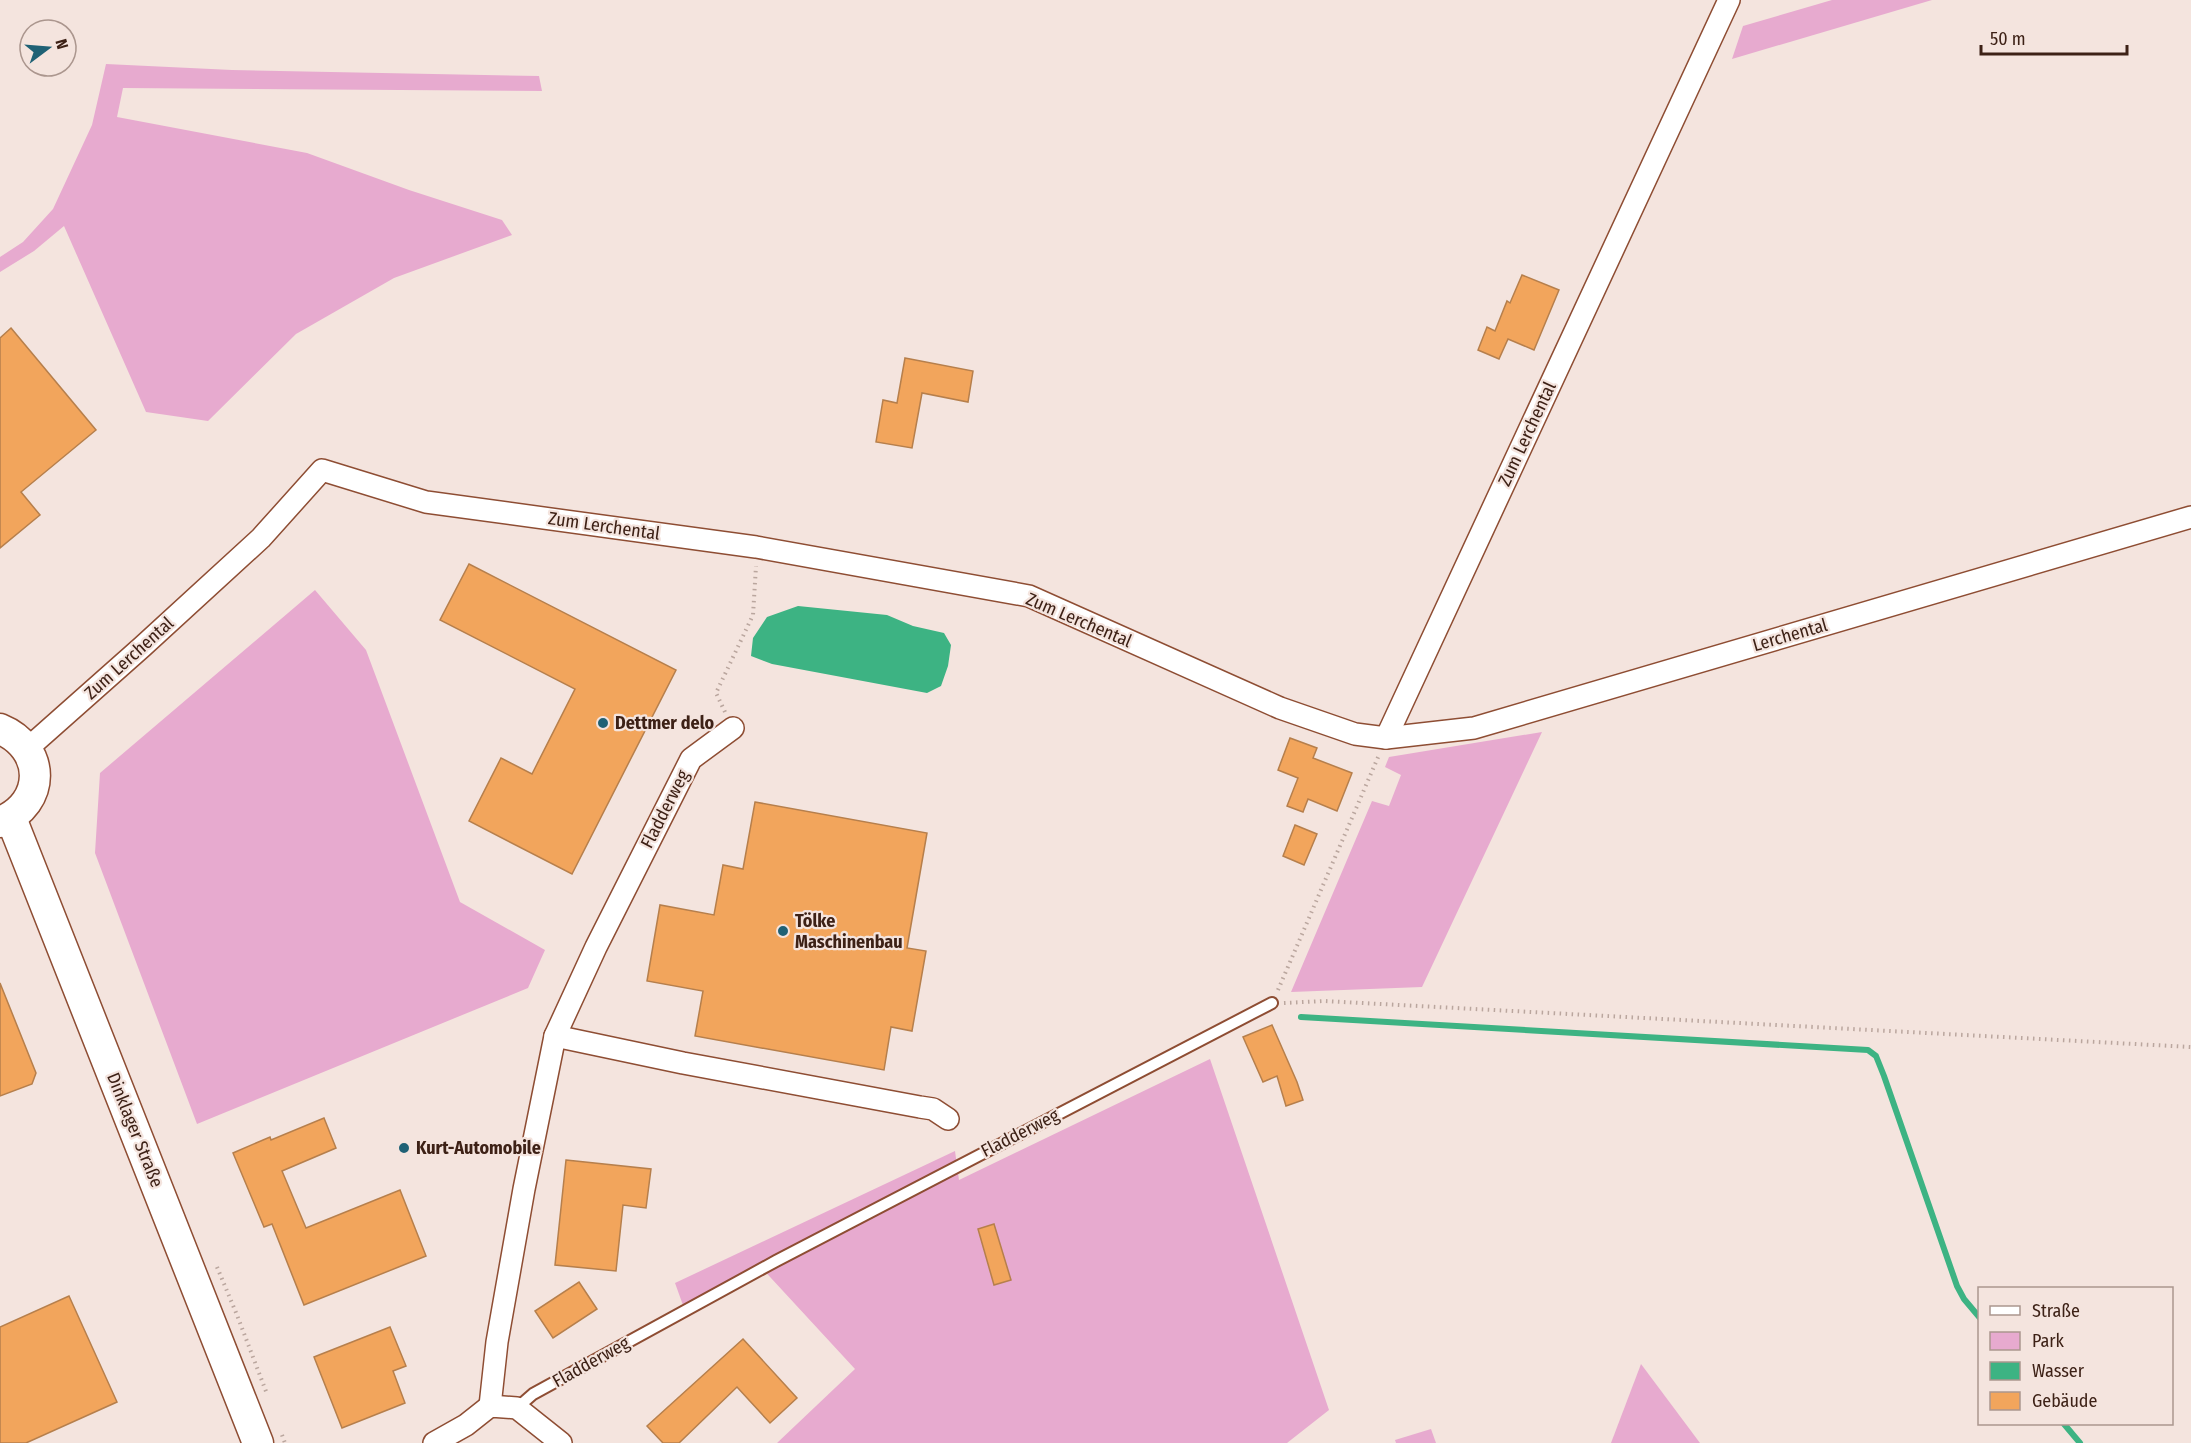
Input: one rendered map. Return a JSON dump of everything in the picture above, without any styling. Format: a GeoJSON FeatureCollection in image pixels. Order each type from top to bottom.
{"type":"FeatureCollection","features":[{"type":"Feature","properties":{"kind":"main road"},"geometry":{"type":"LineString","coordinates":[[0,729],[20,740],[27,748],[34,763],[35,779],[32,794],[23,808],[5,820]]}},
{"type":"Feature","properties":{"kind":"main road","name":"Dinklager Straße"},"geometry":{"type":"LineString","coordinates":[[5,820],[270,1438]]}},
{"type":"Feature","properties":{"kind":"street","name":"Zum Lerchental"},"geometry":{"type":"LineString","coordinates":[[27,748],[261,538],[322,470],[426,502],[756,547],[1029,596],[1280,708],[1355,734],[1386,738],[1729,0]]}},
{"type":"Feature","properties":{"kind":"street","name":"Lerchental"},"geometry":{"type":"LineString","coordinates":[[1386,738],[1474,728],[2191,516]]}},
{"type":"Feature","properties":{"kind":"street","name":"Fladderweg"},"geometry":{"type":"LineString","coordinates":[[490,1406],[497,1342],[524,1189],[555,1036],[596,947],[691,759],[733,728]]}},
{"type":"Feature","properties":{"kind":"street"},"geometry":{"type":"LineString","coordinates":[[555,1036],[683,1063],[933,1109],[948,1119]]}},
{"type":"Feature","properties":{"kind":"street"},"geometry":{"type":"LineString","coordinates":[[434,1443],[466,1425],[490,1406],[517,1408],[561,1443]]}},
{"type":"Feature","properties":{"kind":"lane","name":"Fladderweg"},"geometry":{"type":"LineString","coordinates":[[517,1408],[533,1394],[776,1261],[1272,1003]]}},
{"type":"Feature","properties":{"kind":"path"},"geometry":{"type":"LineString","coordinates":[[733,728],[716,693],[753,615],[756,547]]}},
{"type":"Feature","properties":{"kind":"path"},"geometry":{"type":"LineString","coordinates":[[1386,738],[1272,1003],[1324,1001],[2191,1047]]}},
{"type":"Feature","properties":{"kind":"path"},"geometry":{"type":"LineString","coordinates":[[214,1260],[270,1400]]}},
{"type":"Feature","properties":{"kind":"path"},"geometry":{"type":"LineString","coordinates":[[270,1438],[285,1443]]}},
{"type":"Feature","properties":{"kind":"green space"},"geometry":{"type":"Polygon","coordinates":[[[1832,0],[1932,0],[1732,59],[1743,26],[1832,0]]]}},
{"type":"Feature","properties":{"kind":"green space"},"geometry":{"type":"Polygon","coordinates":[[[106,64],[232,70],[539,76],[542,91],[123,88],[117,117],[307,153],[409,190],[502,220],[512,235],[394,278],[296,334],[208,421],[146,412],[64,226],[34,251],[0,272],[0,257],[23,242],[53,209],[92,125],[106,64]]]}},
{"type":"Feature","properties":{"kind":"green space"},"geometry":{"type":"Polygon","coordinates":[[[315,590],[366,650],[460,902],[545,950],[528,988],[197,1124],[95,853],[100,773],[315,590]]]}},
{"type":"Feature","properties":{"kind":"green space"},"geometry":{"type":"Polygon","coordinates":[[[1542,732],[1422,987],[1291,992],[1372,801],[1389,806],[1401,775],[1385,767],[1389,757],[1542,732]]]}},
{"type":"Feature","properties":{"kind":"green space"},"geometry":{"type":"Polygon","coordinates":[[[1210,1059],[1329,1410],[1287,1443],[777,1443],[855,1369],[759,1265],[684,1308],[675,1283],[955,1151],[959,1180],[1210,1059]]]}},
{"type":"Feature","properties":{"kind":"green space"},"geometry":{"type":"Polygon","coordinates":[[[1641,1364],[1700,1443],[1611,1443],[1641,1364]]]}},
{"type":"Feature","properties":{"kind":"green space"},"geometry":{"type":"Polygon","coordinates":[[[1431,1429],[1436,1443],[1396,1443],[1395,1440],[1431,1429]]]}},
{"type":"Feature","properties":{"kind":"water"},"geometry":{"type":"Polygon","coordinates":[[[798,606],[887,615],[913,626],[944,633],[951,645],[948,666],[941,686],[927,693],[772,664],[751,656],[753,638],[767,617],[798,606]]]}},
{"type":"Feature","properties":{"kind":"building"},"geometry":{"type":"Polygon","coordinates":[[[1522,275],[1559,290],[1534,350],[1508,339],[1499,359],[1478,350],[1487,327],[1495,331],[1507,301],[1510,303],[1522,275]]]}},
{"type":"Feature","properties":{"kind":"building"},"geometry":{"type":"Polygon","coordinates":[[[11,328],[96,430],[21,492],[40,515],[0,548],[0,338],[11,328]]]}},
{"type":"Feature","properties":{"kind":"building"},"geometry":{"type":"Polygon","coordinates":[[[905,358],[973,371],[968,402],[922,393],[912,448],[876,442],[883,400],[897,403],[905,358]]]}},
{"type":"Feature","properties":{"kind":"building","name":"Dettmer delo"},"geometry":{"type":"Polygon","coordinates":[[[469,564],[676,670],[572,874],[469,821],[501,758],[532,774],[575,689],[440,620],[469,564]]]}},
{"type":"Feature","properties":{"kind":"building"},"geometry":{"type":"Polygon","coordinates":[[[1290,738],[1317,748],[1313,758],[1352,773],[1337,811],[1308,799],[1303,812],[1287,806],[1298,778],[1278,770],[1290,738]]]}},
{"type":"Feature","properties":{"kind":"building","name":"Tölke Maschinenbau"},"geometry":{"type":"Polygon","coordinates":[[[755,802],[927,833],[907,948],[926,951],[912,1031],[891,1027],[884,1070],[695,1036],[703,991],[647,981],[660,905],[714,915],[723,865],[743,869],[755,802]]]}},
{"type":"Feature","properties":{"kind":"building"},"geometry":{"type":"Polygon","coordinates":[[[1295,825],[1317,834],[1304,865],[1283,856],[1295,825]]]}},
{"type":"Feature","properties":{"kind":"building"},"geometry":{"type":"Polygon","coordinates":[[[0,983],[36,1073],[32,1084],[0,1096],[0,983]]]}},
{"type":"Feature","properties":{"kind":"building"},"geometry":{"type":"Polygon","coordinates":[[[1272,1025],[1303,1100],[1286,1106],[1277,1076],[1263,1082],[1243,1037],[1272,1025]]]}},
{"type":"Feature","properties":{"kind":"building"},"geometry":{"type":"Polygon","coordinates":[[[324,1118],[336,1148],[282,1171],[306,1228],[400,1190],[426,1256],[304,1305],[272,1224],[264,1227],[233,1153],[324,1118]]]}},
{"type":"Feature","properties":{"kind":"building"},"geometry":{"type":"Polygon","coordinates":[[[566,1160],[651,1169],[646,1208],[623,1205],[616,1271],[555,1265],[566,1160]]]}},
{"type":"Feature","properties":{"kind":"building"},"geometry":{"type":"Polygon","coordinates":[[[994,1224],[1011,1280],[994,1285],[978,1229],[994,1224]]]}},
{"type":"Feature","properties":{"kind":"building"},"geometry":{"type":"Polygon","coordinates":[[[579,1282],[597,1309],[553,1338],[535,1311],[579,1282]]]}},
{"type":"Feature","properties":{"kind":"building"},"geometry":{"type":"Polygon","coordinates":[[[69,1296],[117,1402],[26,1443],[0,1443],[0,1327],[69,1296]]]}},
{"type":"Feature","properties":{"kind":"building"},"geometry":{"type":"Polygon","coordinates":[[[390,1327],[406,1366],[393,1371],[405,1403],[342,1428],[314,1357],[390,1327]]]}},
{"type":"Feature","properties":{"kind":"building"},"geometry":{"type":"Polygon","coordinates":[[[743,1339],[797,1398],[770,1423],[737,1387],[679,1443],[663,1443],[647,1426],[743,1339]]]}},
{"type":"Feature","properties":{"kind":"waterway"},"geometry":{"type":"LineString","coordinates":[[1301,1017],[1868,1050],[1876,1056],[1884,1076],[1957,1286],[1964,1299],[1978,1316]]}},
{"type":"Feature","properties":{"kind":"waterway"},"geometry":{"type":"LineString","coordinates":[[2065,1425],[2080,1443]]}},
{"type":"Feature","properties":{"kind":"place","name":"Dettmer delo"},"geometry":{"type":"Point","coordinates":[603,723]}},
{"type":"Feature","properties":{"kind":"place","name":"Tölke Maschinenbau"},"geometry":{"type":"Point","coordinates":[783,931]}},
{"type":"Feature","properties":{"kind":"place","name":"Kurt-Automobile"},"geometry":{"type":"Point","coordinates":[404,1148]}}]}
